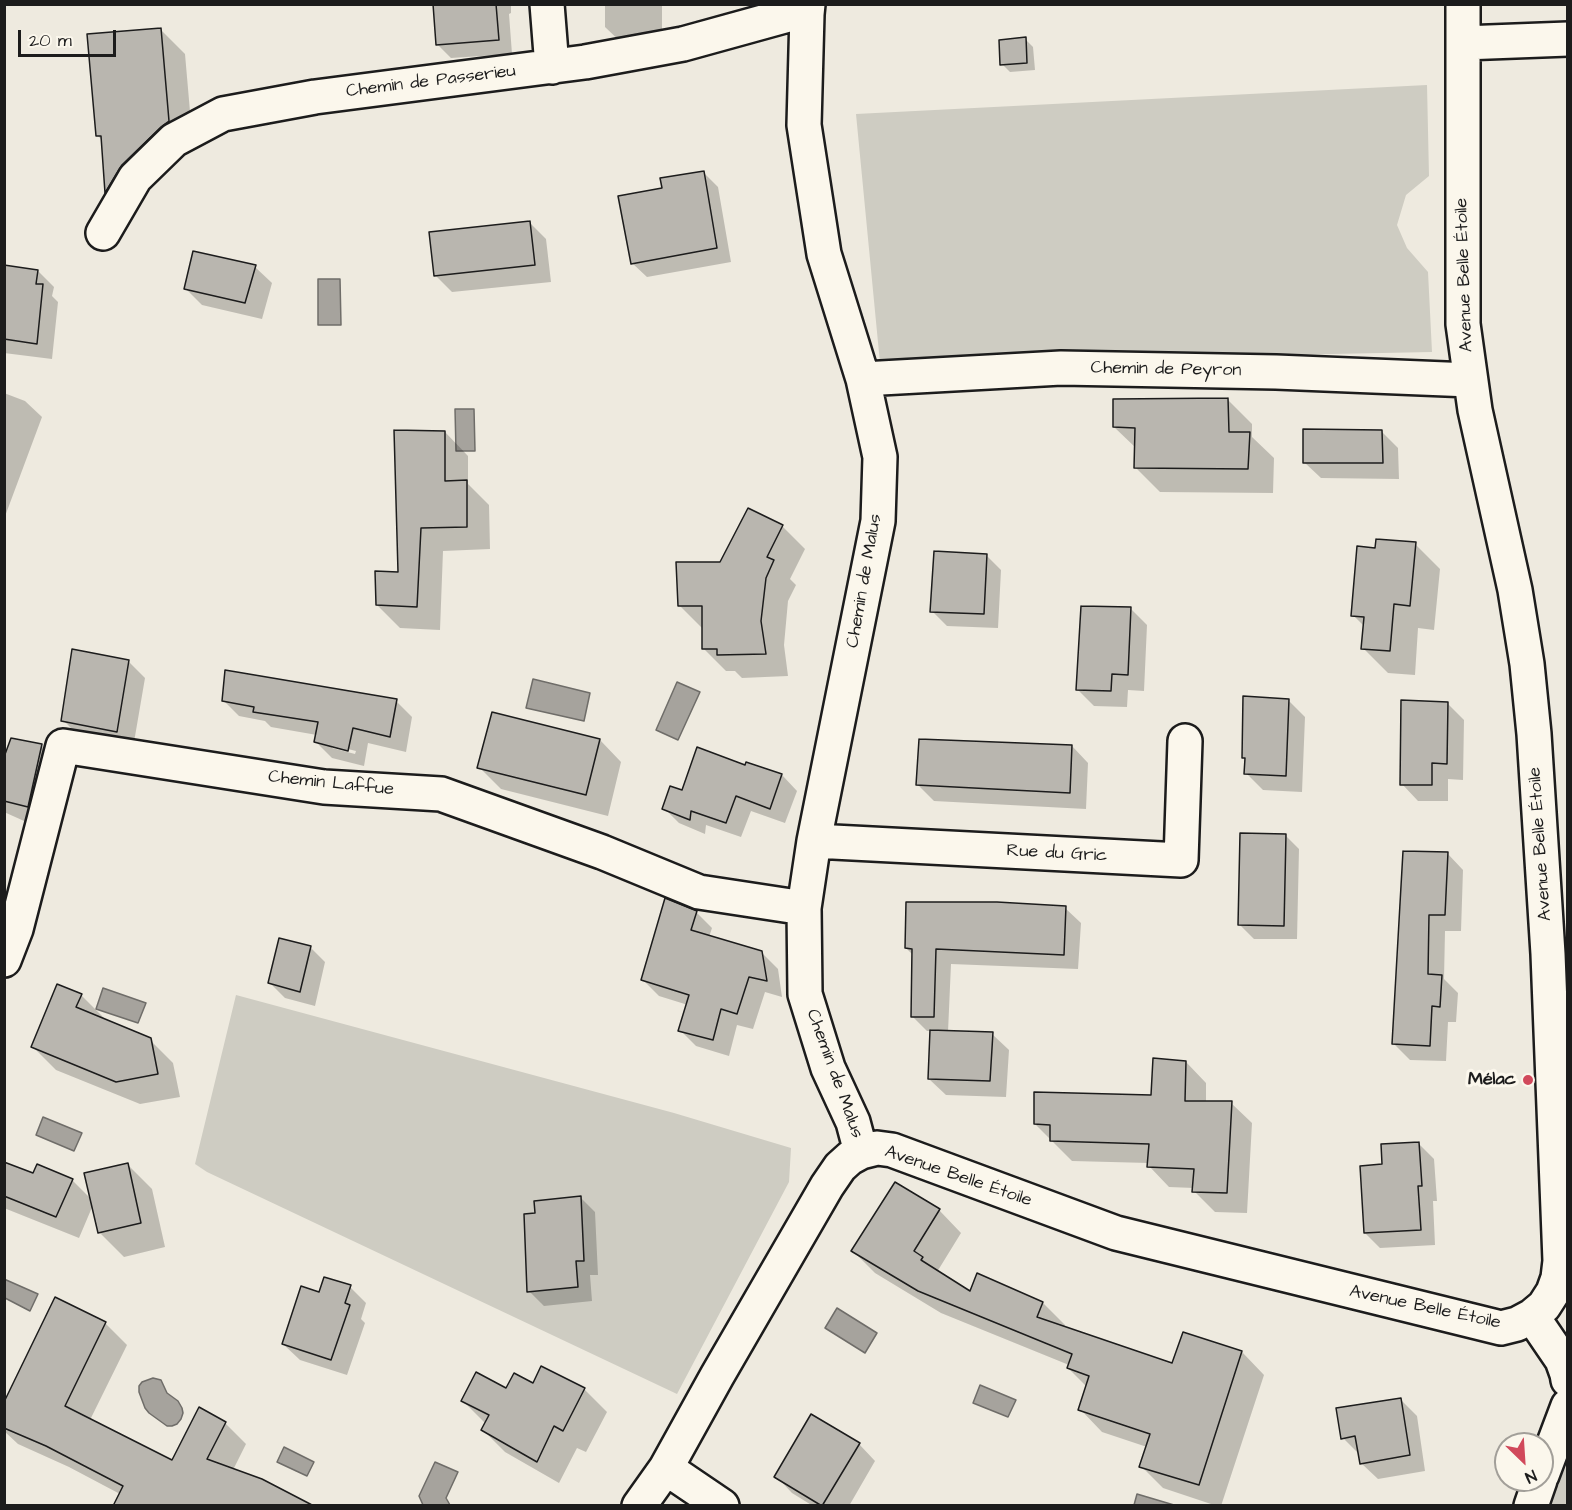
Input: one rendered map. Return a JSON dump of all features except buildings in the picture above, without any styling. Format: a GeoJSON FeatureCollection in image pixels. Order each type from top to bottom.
{"type":"FeatureCollection","features":[{"type":"Feature","properties":{"kind":"street"},"geometry":{"type":"LineString","coordinates":[[547,4],[552,67]]}},
{"type":"Feature","properties":{"kind":"street","name":"Avenue Belle Étoile"},"geometry":{"type":"LineString","coordinates":[[639,1506],[666,1468],[827,1186],[840,1167],[850,1158],[861,1152],[877,1148],[892,1150],[1116,1233],[1501,1328],[1517,1324],[1532,1316],[1544,1306],[1553,1292],[1560,1261],[1548,954],[1534,734],[1527,664],[1515,590],[1475,410],[1463,324],[1463,4]]}},
{"type":"Feature","properties":{"kind":"street","name":"Chemin de Passerieu"},"geometry":{"type":"LineString","coordinates":[[103,233],[135,178],[174,140],[223,114],[315,97],[585,62],[683,44],[808,9]]}},
{"type":"Feature","properties":{"kind":"street","name":"Chemin de Malus"},"geometry":{"type":"LineString","coordinates":[[808,9],[804,125],[824,254],[862,379],[880,457],[878,521],[814,841],[804,908],[805,994],[828,1068],[853,1122],[861,1152]]}},
{"type":"Feature","properties":{"kind":"street"},"geometry":{"type":"LineString","coordinates":[[1463,43],[1568,39]]}},
{"type":"Feature","properties":{"kind":"street","name":"Chemin de Peyron"},"geometry":{"type":"LineString","coordinates":[[862,379],[1061,368],[1276,372],[1470,380]]}},
{"type":"Feature","properties":{"kind":"street","name":"Rue du Gric"},"geometry":{"type":"LineString","coordinates":[[814,841],[1181,860],[1185,741]]}},
{"type":"Feature","properties":{"kind":"street","name":"Chemin Laffue"},"geometry":{"type":"LineString","coordinates":[[4,960],[16,929],[63,746],[324,787],[441,794],[602,852],[699,891],[804,908]]}},
{"type":"Feature","properties":{"kind":"street"},"geometry":{"type":"LineString","coordinates":[[1532,1316],[1562,1360],[1568,1380]]}},
{"type":"Feature","properties":{"kind":"street"},"geometry":{"type":"LineString","coordinates":[[1554,1443],[1568,1406]]}},
{"type":"Feature","properties":{"kind":"street"},"geometry":{"type":"LineString","coordinates":[[666,1468],[722,1506]]}},
{"type":"Feature","properties":{"kind":"shaded area"},"geometry":{"type":"Polygon","coordinates":[[[1427,85],[1429,176],[1406,195],[1397,225],[1407,248],[1428,272],[1432,352],[880,363],[856,114],[1427,85]]]}},
{"type":"Feature","properties":{"kind":"shaded area"},"geometry":{"type":"Polygon","coordinates":[[[318,279],[340,279],[341,325],[318,325],[318,279]]]}},
{"type":"Feature","properties":{"kind":"shaded area"},"geometry":{"type":"Polygon","coordinates":[[[455,409],[474,409],[475,451],[456,451],[455,409]]]}},
{"type":"Feature","properties":{"kind":"shaded area"},"geometry":{"type":"Polygon","coordinates":[[[533,679],[590,693],[584,721],[526,708],[533,679]]]}},
{"type":"Feature","properties":{"kind":"shaded area"},"geometry":{"type":"Polygon","coordinates":[[[677,682],[700,692],[678,740],[656,730],[677,682]]]}},
{"type":"Feature","properties":{"kind":"shaded area"},"geometry":{"type":"Polygon","coordinates":[[[103,988],[146,1003],[138,1023],[96,1009],[103,988]]]}},
{"type":"Feature","properties":{"kind":"shaded area"},"geometry":{"type":"Polygon","coordinates":[[[236,995],[674,1113],[791,1148],[789,1182],[677,1394],[207,1172],[195,1164],[236,995]]]}},
{"type":"Feature","properties":{"kind":"shaded area"},"geometry":{"type":"Polygon","coordinates":[[[43,1117],[82,1133],[74,1151],[36,1135],[43,1117]]]}},
{"type":"Feature","properties":{"kind":"shaded area"},"geometry":{"type":"Polygon","coordinates":[[[4,1279],[38,1294],[30,1311],[5,1298],[4,1279]]]}},
{"type":"Feature","properties":{"kind":"shaded area"},"geometry":{"type":"Polygon","coordinates":[[[837,1308],[877,1333],[865,1353],[825,1328],[837,1308]]]}},
{"type":"Feature","properties":{"kind":"shaded area"},"geometry":{"type":"Polygon","coordinates":[[[153,1378],[161,1380],[167,1393],[178,1401],[182,1408],[183,1413],[177,1424],[167,1426],[145,1408],[139,1386],[142,1382],[153,1378]]]}},
{"type":"Feature","properties":{"kind":"shaded area"},"geometry":{"type":"Polygon","coordinates":[[[980,1385],[1016,1400],[1008,1417],[973,1403],[980,1385]]]}},
{"type":"Feature","properties":{"kind":"shaded area"},"geometry":{"type":"Polygon","coordinates":[[[284,1447],[314,1462],[307,1476],[277,1462],[284,1447]]]}},
{"type":"Feature","properties":{"kind":"shaded area"},"geometry":{"type":"Polygon","coordinates":[[[435,1462],[458,1472],[446,1498],[450,1505],[423,1505],[419,1496],[435,1462]]]}},
{"type":"Feature","properties":{"kind":"shaded area"},"geometry":{"type":"Polygon","coordinates":[[[1567,1465],[1567,1505],[1550,1505],[1556,1487],[1567,1465]]]}},
{"type":"Feature","properties":{"kind":"shaded area"},"geometry":{"type":"Polygon","coordinates":[[[1137,1494],[1174,1505],[1134,1505],[1137,1494]]]}},
{"type":"Feature","properties":{"kind":"place","name":"Mélac"},"geometry":{"type":"Point","coordinates":[1528,1080]}}]}
